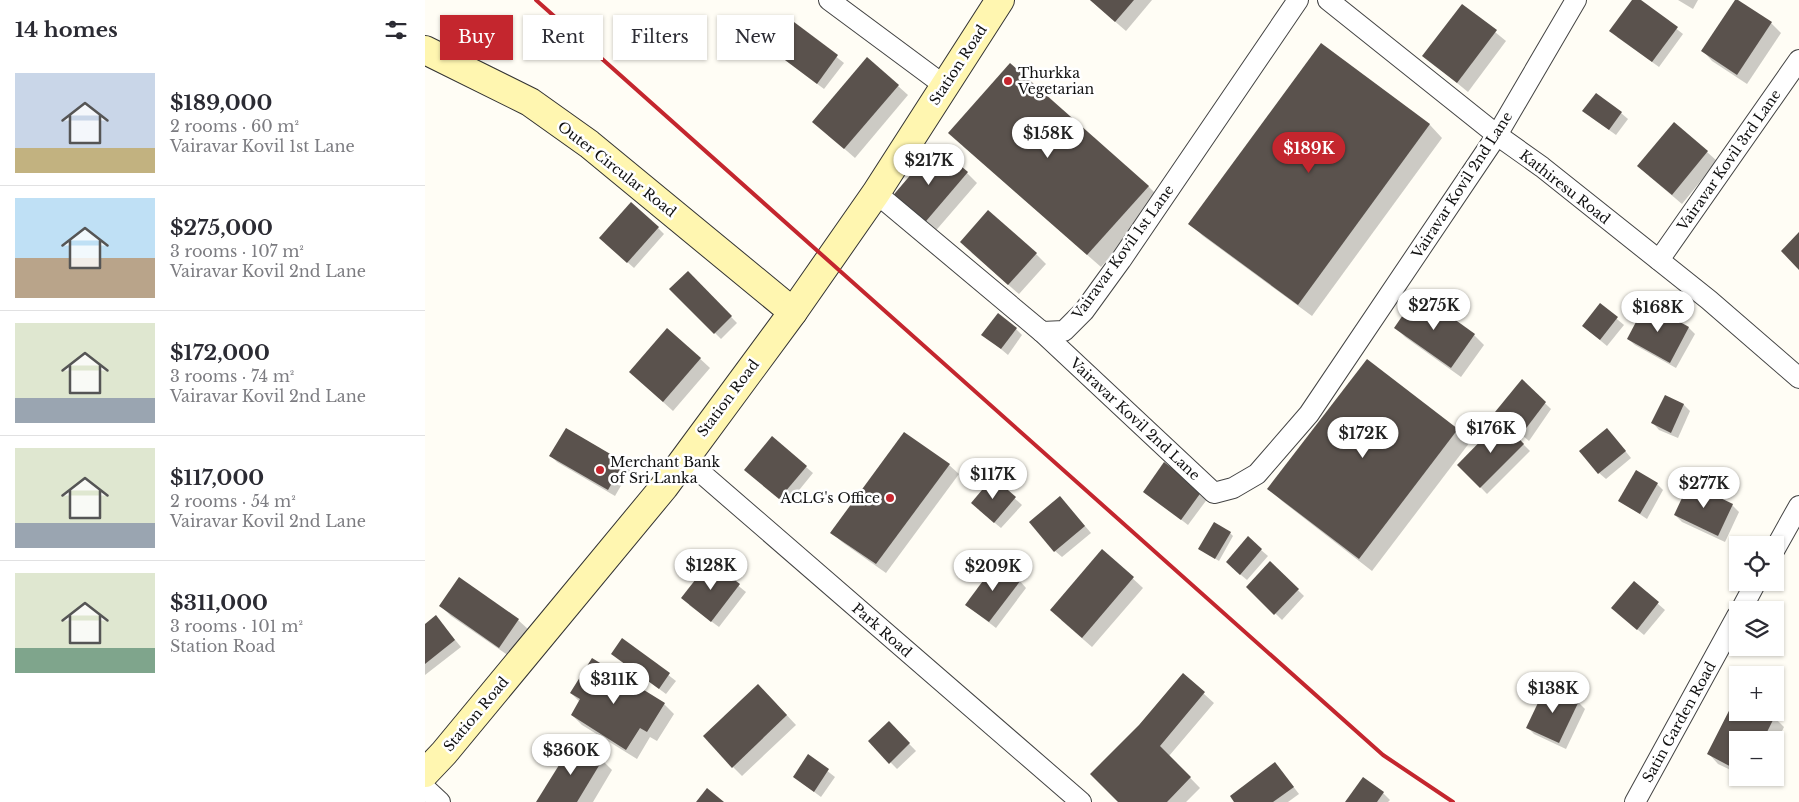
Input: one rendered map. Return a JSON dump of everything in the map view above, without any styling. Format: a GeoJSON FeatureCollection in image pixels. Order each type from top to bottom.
{"type":"FeatureCollection","features":[{"type":"Feature","properties":{"kind":"main road","name":"Station Road"},"geometry":{"type":"LineString","coordinates":[[425,773],[444,753],[664,487],[683,458],[793,312],[877,193],[1000,0]]}},
{"type":"Feature","properties":{"kind":"main road","name":"Outer Circular Road"},"geometry":{"type":"LineString","coordinates":[[425,50],[530,102],[589,144],[793,312]]}},
{"type":"Feature","properties":{"kind":"street"},"geometry":{"type":"LineString","coordinates":[[829,0],[945,86]]}},
{"type":"Feature","properties":{"kind":"street","name":"Vairavar Kovil 1st Lane"},"geometry":{"type":"LineString","coordinates":[[1042,332],[1064,331],[1084,311],[1298,0]]}},
{"type":"Feature","properties":{"kind":"street","name":"Kathiresu Road"},"geometry":{"type":"LineString","coordinates":[[1328,0],[1497,135],[1542,167],[1709,300],[1799,378]]}},
{"type":"Feature","properties":{"kind":"street","name":"Vairavar Kovil 2nd Lane"},"geometry":{"type":"LineString","coordinates":[[1042,332],[1214,493],[1233,488],[1257,474],[1309,414],[1497,135],[1576,0]]}},
{"type":"Feature","properties":{"kind":"street","name":"Vairavar Kovil 3rd Lane"},"geometry":{"type":"LineString","coordinates":[[1659,260],[1799,60]]}},
{"type":"Feature","properties":{"kind":"street"},"geometry":{"type":"LineString","coordinates":[[877,193],[1042,332]]}},
{"type":"Feature","properties":{"kind":"street","name":"Park Road"},"geometry":{"type":"LineString","coordinates":[[683,458],[1081,802]]}},
{"type":"Feature","properties":{"kind":"street"},"geometry":{"type":"LineString","coordinates":[[1782,536],[1799,506]]}},
{"type":"Feature","properties":{"kind":"street","name":"Satin Garden Road"},"geometry":{"type":"LineString","coordinates":[[1635,802],[1729,631]]}},
{"type":"Feature","properties":{"kind":"street"},"geometry":{"type":"LineString","coordinates":[[425,788],[440,802]]}},
{"type":"Feature","properties":{"kind":"building"},"geometry":{"type":"Polygon","coordinates":[[[1090,0],[1134,0],[1115,22],[1090,0]]]}},
{"type":"Feature","properties":{"kind":"building"},"geometry":{"type":"Polygon","coordinates":[[[1632,0],[1641,0],[1678,27],[1652,62],[1609,31],[1632,0]]]}},
{"type":"Feature","properties":{"kind":"building"},"geometry":{"type":"Polygon","coordinates":[[[1735,0],[1738,0],[1772,22],[1737,75],[1701,51],[1735,0]]]}},
{"type":"Feature","properties":{"kind":"building"},"geometry":{"type":"Polygon","coordinates":[[[1462,4],[1497,30],[1457,83],[1422,56],[1462,4]]]}},
{"type":"Feature","properties":{"kind":"building"},"geometry":{"type":"Polygon","coordinates":[[[794,22],[838,55],[817,84],[785,60],[794,60],[794,22]]]}},
{"type":"Feature","properties":{"kind":"building"},"geometry":{"type":"Polygon","coordinates":[[[1321,43],[1430,124],[1298,305],[1188,224],[1321,43]]]}},
{"type":"Feature","properties":{"kind":"building"},"geometry":{"type":"Polygon","coordinates":[[[867,57],[899,85],[844,149],[812,122],[867,57]]]}},
{"type":"Feature","properties":{"kind":"building"},"geometry":{"type":"Polygon","coordinates":[[[1010,63],[1149,186],[1087,255],[948,133],[1010,63]]]}},
{"type":"Feature","properties":{"kind":"building"},"geometry":{"type":"Polygon","coordinates":[[[1596,93],[1622,112],[1609,130],[1582,111],[1596,93]]]}},
{"type":"Feature","properties":{"kind":"building"},"geometry":{"type":"Polygon","coordinates":[[[1674,122],[1708,151],[1672,195],[1637,166],[1674,122]]]}},
{"type":"Feature","properties":{"kind":"building"},"geometry":{"type":"Polygon","coordinates":[[[936,145],[968,172],[921,227],[890,199],[936,145]]]}},
{"type":"Feature","properties":{"kind":"building"},"geometry":{"type":"Polygon","coordinates":[[[631,202],[659,227],[627,263],[599,238],[631,202]]]}},
{"type":"Feature","properties":{"kind":"building"},"geometry":{"type":"Polygon","coordinates":[[[988,210],[1037,253],[1008,285],[960,242],[988,210]]]}},
{"type":"Feature","properties":{"kind":"building"},"geometry":{"type":"Polygon","coordinates":[[[1799,232],[1799,270],[1781,251],[1799,232]]]}},
{"type":"Feature","properties":{"kind":"building"},"geometry":{"type":"Polygon","coordinates":[[[688,271],[732,316],[714,334],[669,289],[688,271]]]}},
{"type":"Feature","properties":{"kind":"building"},"geometry":{"type":"Polygon","coordinates":[[[1418,293],[1475,334],[1451,368],[1394,328],[1418,293]]]}},
{"type":"Feature","properties":{"kind":"building"},"geometry":{"type":"Polygon","coordinates":[[[1600,303],[1618,317],[1600,340],[1582,326],[1600,303]]]}},
{"type":"Feature","properties":{"kind":"building"},"geometry":{"type":"Polygon","coordinates":[[[1646,303],[1689,327],[1670,363],[1627,339],[1646,303]]]}},
{"type":"Feature","properties":{"kind":"building"},"geometry":{"type":"Polygon","coordinates":[[[998,313],[1017,328],[1001,349],[981,335],[998,313]]]}},
{"type":"Feature","properties":{"kind":"building"},"geometry":{"type":"Polygon","coordinates":[[[667,328],[701,358],[663,402],[629,372],[667,328]]]}},
{"type":"Feature","properties":{"kind":"building"},"geometry":{"type":"Polygon","coordinates":[[[1367,359],[1458,429],[1359,559],[1267,489],[1367,359]]]}},
{"type":"Feature","properties":{"kind":"building"},"geometry":{"type":"Polygon","coordinates":[[[1522,379],[1546,402],[1521,435],[1495,412],[1522,379]]]}},
{"type":"Feature","properties":{"kind":"building"},"geometry":{"type":"Polygon","coordinates":[[[1665,395],[1684,404],[1671,433],[1651,423],[1665,395]]]}},
{"type":"Feature","properties":{"kind":"building"},"geometry":{"type":"Polygon","coordinates":[[[1501,420],[1524,444],[1480,488],[1457,465],[1501,420]]]}},
{"type":"Feature","properties":{"kind":"building"},"geometry":{"type":"Polygon","coordinates":[[[566,428],[624,462],[608,490],[549,456],[566,428]]]}},
{"type":"Feature","properties":{"kind":"building"},"geometry":{"type":"Polygon","coordinates":[[[1607,428],[1626,451],[1598,474],[1579,451],[1607,428]]]}},
{"type":"Feature","properties":{"kind":"building","name":"ACLG's Office"},"geometry":{"type":"Polygon","coordinates":[[[904,432],[950,464],[876,564],[830,533],[904,432]]]}},
{"type":"Feature","properties":{"kind":"building"},"geometry":{"type":"Polygon","coordinates":[[[772,436],[807,466],[779,499],[744,470],[772,436]]]}},
{"type":"Feature","properties":{"kind":"building"},"geometry":{"type":"Polygon","coordinates":[[[1164,462],[1202,491],[1181,520],[1143,492],[1164,462]]]}},
{"type":"Feature","properties":{"kind":"building"},"geometry":{"type":"Polygon","coordinates":[[[1636,470],[1658,483],[1640,514],[1618,501],[1636,470]]]}},
{"type":"Feature","properties":{"kind":"building"},"geometry":{"type":"Polygon","coordinates":[[[993,477],[1016,497],[994,523],[971,503],[993,477]]]}},
{"type":"Feature","properties":{"kind":"building"},"geometry":{"type":"Polygon","coordinates":[[[1689,483],[1733,504],[1718,536],[1674,515],[1689,483]]]}},
{"type":"Feature","properties":{"kind":"building"},"geometry":{"type":"Polygon","coordinates":[[[1060,496],[1085,526],[1054,552],[1029,522],[1060,496]]]}},
{"type":"Feature","properties":{"kind":"building"},"geometry":{"type":"Polygon","coordinates":[[[1214,522],[1231,532],[1215,559],[1198,549],[1214,522]]]}},
{"type":"Feature","properties":{"kind":"building"},"geometry":{"type":"Polygon","coordinates":[[[1248,536],[1262,549],[1240,575],[1226,562],[1248,536]]]}},
{"type":"Feature","properties":{"kind":"building"},"geometry":{"type":"Polygon","coordinates":[[[1102,549],[1134,577],[1082,638],[1050,610],[1102,549]]]}},
{"type":"Feature","properties":{"kind":"building"},"geometry":{"type":"Polygon","coordinates":[[[710,561],[740,584],[711,622],[681,598],[710,561]]]}},
{"type":"Feature","properties":{"kind":"building"},"geometry":{"type":"Polygon","coordinates":[[[1270,561],[1299,589],[1274,615],[1246,587],[1270,561]]]}},
{"type":"Feature","properties":{"kind":"building"},"geometry":{"type":"Polygon","coordinates":[[[997,562],[1021,580],[989,622],[965,605],[997,562]]]}},
{"type":"Feature","properties":{"kind":"building"},"geometry":{"type":"Polygon","coordinates":[[[459,577],[519,619],[499,648],[439,606],[459,577]]]}},
{"type":"Feature","properties":{"kind":"building"},"geometry":{"type":"Polygon","coordinates":[[[1634,581],[1659,602],[1637,630],[1611,608],[1634,581]]]}},
{"type":"Feature","properties":{"kind":"building"},"geometry":{"type":"Polygon","coordinates":[[[436,615],[455,640],[425,664],[425,624],[436,615]]]}},
{"type":"Feature","properties":{"kind":"building"},"geometry":{"type":"Polygon","coordinates":[[[622,638],[670,673],[659,689],[611,654],[622,638]]]}},
{"type":"Feature","properties":{"kind":"building"},"geometry":{"type":"Polygon","coordinates":[[[592,658],[665,703],[647,732],[640,728],[626,750],[571,715],[580,699],[570,693],[592,658]]]}},
{"type":"Feature","properties":{"kind":"building"},"geometry":{"type":"Polygon","coordinates":[[[1183,673],[1205,692],[1160,746],[1191,777],[1167,802],[1118,802],[1090,774],[1139,725],[1183,673]]]}},
{"type":"Feature","properties":{"kind":"building"},"geometry":{"type":"Polygon","coordinates":[[[758,684],[787,715],[732,768],[703,736],[758,684]]]}},
{"type":"Feature","properties":{"kind":"building"},"geometry":{"type":"Polygon","coordinates":[[[1546,686],[1579,701],[1559,743],[1526,728],[1546,686]]]}},
{"type":"Feature","properties":{"kind":"building"},"geometry":{"type":"Polygon","coordinates":[[[1729,711],[1729,721],[1772,721],[1768,731],[1729,731],[1729,766],[1707,754],[1729,711]]]}},
{"type":"Feature","properties":{"kind":"building"},"geometry":{"type":"Polygon","coordinates":[[[889,721],[910,743],[889,764],[868,741],[889,721]]]}},
{"type":"Feature","properties":{"kind":"building"},"geometry":{"type":"Polygon","coordinates":[[[574,741],[603,759],[577,802],[536,802],[574,741]]]}},
{"type":"Feature","properties":{"kind":"building"},"geometry":{"type":"Polygon","coordinates":[[[808,754],[829,769],[814,792],[793,777],[808,754]]]}},
{"type":"Feature","properties":{"kind":"building"},"geometry":{"type":"Polygon","coordinates":[[[1275,762],[1294,787],[1273,802],[1234,802],[1230,796],[1275,762]]]}},
{"type":"Feature","properties":{"kind":"building"},"geometry":{"type":"Polygon","coordinates":[[[1363,777],[1384,792],[1377,802],[1345,802],[1363,777]]]}},
{"type":"Feature","properties":{"kind":"building"},"geometry":{"type":"Polygon","coordinates":[[[707,788],[724,802],[696,802],[707,788]]]}},
{"type":"Feature","properties":{"kind":"railway"},"geometry":{"type":"LineString","coordinates":[[536,0],[1383,755],[1453,802]]}},
{"type":"Feature","properties":{"kind":"place","name":"Thurkka Vegetarian"},"geometry":{"type":"Point","coordinates":[1008,81]}},
{"type":"Feature","properties":{"kind":"place","name":"Merchant Bank of Sri Lanka"},"geometry":{"type":"Point","coordinates":[600,470]}},
{"type":"Feature","properties":{"kind":"place","name":"ACLG's Office"},"geometry":{"type":"Point","coordinates":[890,498]}}]}
